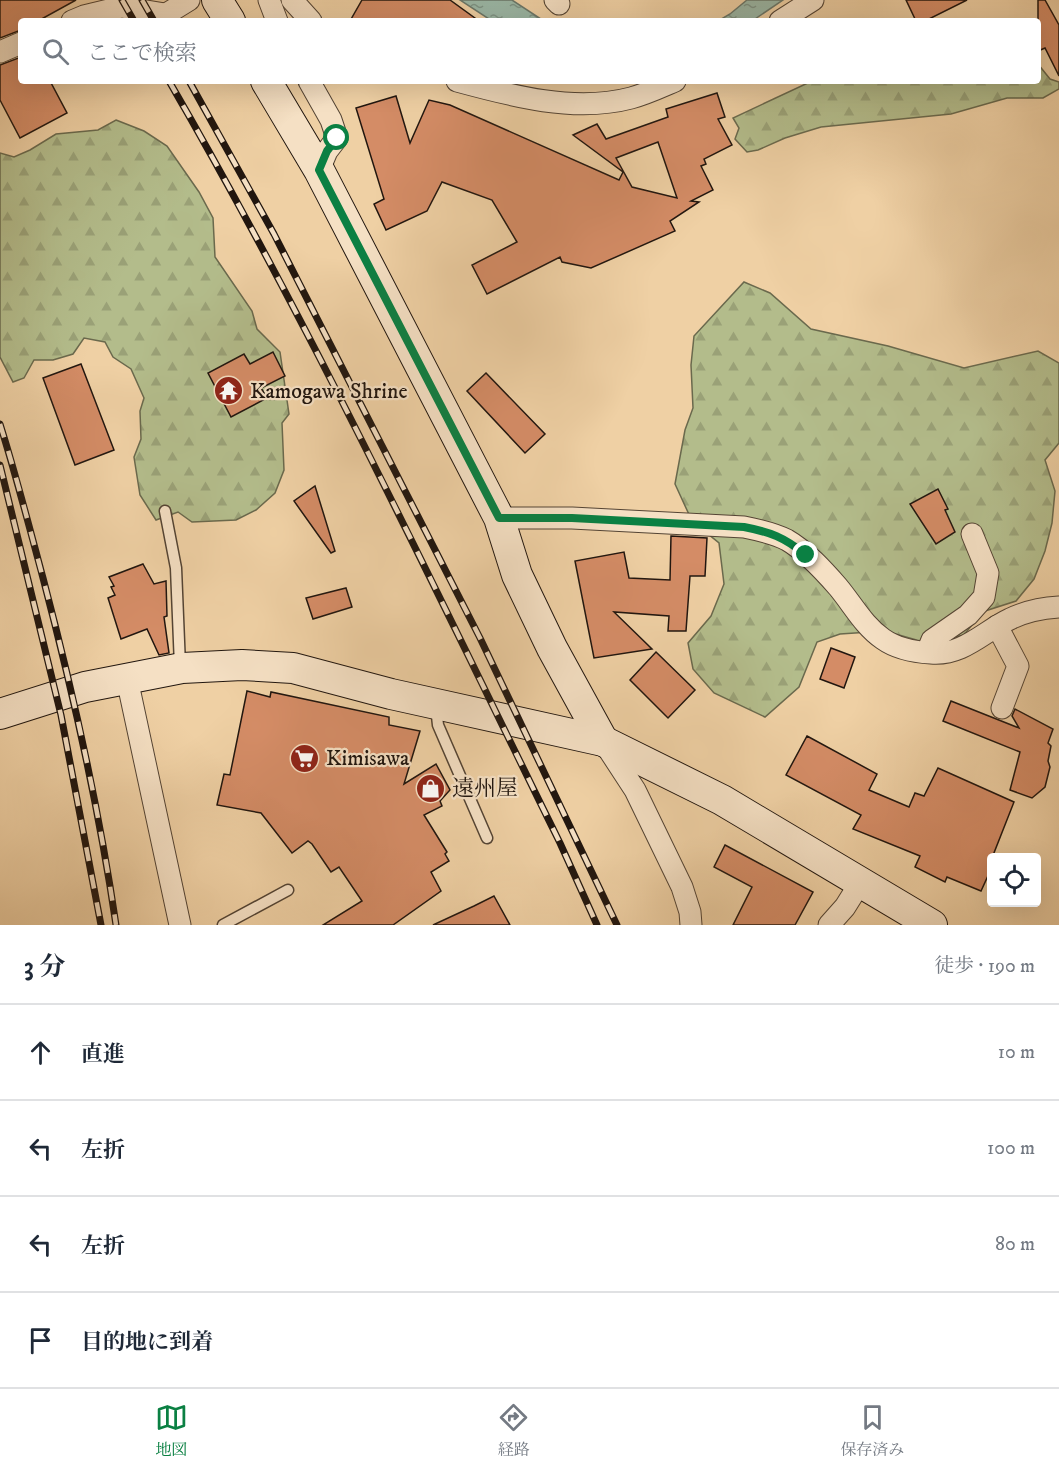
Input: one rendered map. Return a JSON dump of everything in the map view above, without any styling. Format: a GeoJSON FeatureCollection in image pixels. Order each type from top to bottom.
{"type":"FeatureCollection","features":[{"type":"Feature","properties":{"kind":"street"},"geometry":{"type":"LineString","coordinates":[[79,18],[121,7],[160,18],[189,0]]}},
{"type":"Feature","properties":{"kind":"street"},"geometry":{"type":"LineString","coordinates":[[217,0],[228,18]]}},
{"type":"Feature","properties":{"kind":"street"},"geometry":{"type":"LineString","coordinates":[[269,0],[276,18]]}},
{"type":"Feature","properties":{"kind":"street"},"geometry":{"type":"LineString","coordinates":[[292,0],[308,18]]}},
{"type":"Feature","properties":{"kind":"street"},"geometry":{"type":"LineString","coordinates":[[785,18],[813,0]]}},
{"type":"Feature","properties":{"kind":"street"},"geometry":{"type":"LineString","coordinates":[[0,52],[18,44]]}},
{"type":"Feature","properties":{"kind":"street"},"geometry":{"type":"LineString","coordinates":[[268,84],[319,170],[499,518],[517,575],[552,648],[603,741],[635,790],[682,887],[690,912],[691,925]]}},
{"type":"Feature","properties":{"kind":"street"},"geometry":{"type":"LineString","coordinates":[[311,84],[331,120],[337,138],[327,151],[319,170]]}},
{"type":"Feature","properties":{"kind":"street"},"geometry":{"type":"LineString","coordinates":[[468,84],[557,102],[592,103],[632,98],[667,84]]}},
{"type":"Feature","properties":{"kind":"street"},"geometry":{"type":"LineString","coordinates":[[499,518],[572,518],[744,527],[769,532],[789,541],[806,555],[837,586],[863,621],[883,639],[904,649],[927,652],[955,651],[1012,618],[1029,612],[1059,607]]}},
{"type":"Feature","properties":{"kind":"street"},"geometry":{"type":"LineString","coordinates":[[927,652],[932,640],[968,615],[984,597],[988,573],[972,534]]}},
{"type":"Feature","properties":{"kind":"street"},"geometry":{"type":"LineString","coordinates":[[997,626],[1018,666],[1002,708]]}},
{"type":"Feature","properties":{"kind":"street"},"geometry":{"type":"LineString","coordinates":[[0,714],[85,687],[180,669],[213,665],[292,668],[435,704],[603,741],[722,800],[932,925]]}},
{"type":"Feature","properties":{"kind":"street"},"geometry":{"type":"LineString","coordinates":[[127,679],[180,925]]}},
{"type":"Feature","properties":{"kind":"street"},"geometry":{"type":"LineString","coordinates":[[829,925],[845,907],[860,883]]}},
{"type":"Feature","properties":{"kind":"lane"},"geometry":{"type":"LineString","coordinates":[[165,511],[177,568],[180,669]]}},
{"type":"Feature","properties":{"kind":"lane"},"geometry":{"type":"LineString","coordinates":[[435,704],[438,725],[487,838]]}},
{"type":"Feature","properties":{"kind":"lane"},"geometry":{"type":"LineString","coordinates":[[223,925],[288,890]]}},
{"type":"Feature","properties":{"kind":"green space"},"geometry":{"type":"Polygon","coordinates":[[[1041,68],[1050,79],[1059,82],[1059,89],[1043,98],[1007,98],[951,114],[821,127],[747,152],[735,139],[739,128],[733,118],[806,84],[1041,84],[1041,68]]]}},
{"type":"Feature","properties":{"kind":"green space"},"geometry":{"type":"Polygon","coordinates":[[[116,120],[144,131],[167,146],[199,192],[213,218],[215,257],[252,311],[257,329],[280,352],[289,414],[282,423],[284,470],[275,493],[256,510],[236,520],[192,522],[178,512],[156,520],[140,495],[134,457],[141,439],[140,411],[144,398],[131,369],[113,357],[105,342],[84,338],[73,354],[53,360],[34,360],[24,378],[13,382],[0,357],[0,153],[14,157],[56,134],[98,130],[116,120]]]}},
{"type":"Feature","properties":{"kind":"green space"},"geometry":{"type":"Polygon","coordinates":[[[744,282],[770,293],[811,329],[888,346],[964,368],[1038,351],[1059,363],[1059,443],[1045,460],[1055,491],[1052,523],[1045,551],[1034,579],[1016,601],[982,612],[964,635],[927,643],[885,631],[840,634],[817,642],[799,687],[765,717],[714,693],[693,669],[688,643],[711,616],[724,584],[719,543],[692,521],[675,484],[685,430],[693,408],[691,365],[694,336],[744,282]]]}},
{"type":"Feature","properties":{"kind":"water"},"geometry":{"type":"Polygon","coordinates":[[[460,0],[512,0],[539,18],[487,18],[460,0]]]}},
{"type":"Feature","properties":{"kind":"water"},"geometry":{"type":"Polygon","coordinates":[[[747,0],[783,0],[756,18],[723,18],[747,0]]]}},
{"type":"Feature","properties":{"kind":"building"},"geometry":{"type":"Polygon","coordinates":[[[0,0],[76,0],[43,18],[18,18],[18,31],[0,38],[0,0]]]}},
{"type":"Feature","properties":{"kind":"building"},"geometry":{"type":"Polygon","coordinates":[[[362,0],[450,0],[475,18],[352,18],[362,0]]]}},
{"type":"Feature","properties":{"kind":"building"},"geometry":{"type":"Polygon","coordinates":[[[906,0],[967,0],[931,18],[915,18],[906,0]]]}},
{"type":"Feature","properties":{"kind":"building"},"geometry":{"type":"Polygon","coordinates":[[[1038,0],[1045,0],[1059,25],[1059,76],[1045,48],[1041,50],[1041,18],[1038,18],[1038,0]]]}},
{"type":"Feature","properties":{"kind":"building"},"geometry":{"type":"Polygon","coordinates":[[[18,58],[18,84],[52,84],[67,113],[20,138],[0,100],[0,65],[18,58]]]}},
{"type":"Feature","properties":{"kind":"building"},"geometry":{"type":"Polygon","coordinates":[[[717,93],[725,117],[718,119],[732,145],[704,159],[706,164],[701,166],[713,190],[691,201],[699,202],[670,221],[675,231],[591,268],[562,262],[560,257],[487,294],[472,265],[517,242],[492,200],[442,182],[427,211],[386,230],[374,204],[384,199],[356,108],[396,96],[410,143],[429,100],[450,105],[619,180],[623,172],[573,135],[597,124],[606,139],[668,117],[666,109],[717,93]],[[658,142],[616,158],[632,187],[677,198],[658,142]]]}},
{"type":"Feature","properties":{"kind":"building"},"geometry":{"type":"Polygon","coordinates":[[[273,352],[285,376],[261,388],[267,398],[231,417],[208,373],[244,354],[250,364],[273,352]]]}},
{"type":"Feature","properties":{"kind":"building"},"geometry":{"type":"Polygon","coordinates":[[[81,364],[114,450],[75,465],[43,378],[81,364]]]}},
{"type":"Feature","properties":{"kind":"building"},"geometry":{"type":"Polygon","coordinates":[[[486,373],[545,434],[525,453],[467,391],[486,373]]]}},
{"type":"Feature","properties":{"kind":"building"},"geometry":{"type":"Polygon","coordinates":[[[315,486],[335,551],[331,553],[294,501],[315,486]]]}},
{"type":"Feature","properties":{"kind":"building"},"geometry":{"type":"Polygon","coordinates":[[[938,489],[948,509],[945,510],[955,532],[936,544],[910,504],[938,489]]]}},
{"type":"Feature","properties":{"kind":"building"},"geometry":{"type":"Polygon","coordinates":[[[671,536],[707,538],[705,576],[690,576],[686,631],[668,631],[669,616],[614,612],[652,649],[594,658],[575,561],[624,552],[629,578],[670,580],[671,536]]]}},
{"type":"Feature","properties":{"kind":"building"},"geometry":{"type":"Polygon","coordinates":[[[143,564],[154,584],[166,581],[167,616],[164,617],[169,653],[159,655],[147,629],[121,639],[108,598],[115,595],[111,587],[114,586],[109,577],[143,564]]]}},
{"type":"Feature","properties":{"kind":"building"},"geometry":{"type":"Polygon","coordinates":[[[346,588],[352,607],[313,619],[306,598],[346,588]]]}},
{"type":"Feature","properties":{"kind":"building"},"geometry":{"type":"Polygon","coordinates":[[[831,648],[855,657],[844,688],[820,679],[831,648]]]}},
{"type":"Feature","properties":{"kind":"building"},"geometry":{"type":"Polygon","coordinates":[[[656,652],[695,690],[668,718],[630,680],[656,652]]]}},
{"type":"Feature","properties":{"kind":"building"},"geometry":{"type":"Polygon","coordinates":[[[247,691],[270,697],[271,692],[389,717],[389,725],[420,731],[404,784],[436,764],[450,790],[440,801],[442,806],[424,815],[447,852],[445,854],[449,861],[431,872],[441,891],[393,925],[323,925],[362,901],[339,867],[331,872],[308,841],[292,853],[261,813],[217,805],[224,774],[230,775],[247,691]]]}},
{"type":"Feature","properties":{"kind":"building"},"geometry":{"type":"Polygon","coordinates":[[[951,701],[1019,728],[1012,716],[1015,709],[1053,729],[1048,743],[1051,746],[1048,761],[1050,767],[1045,787],[1032,798],[1010,790],[1020,752],[943,721],[951,701]]]}},
{"type":"Feature","properties":{"kind":"building"},"geometry":{"type":"Polygon","coordinates":[[[807,736],[877,774],[869,790],[909,807],[915,793],[924,796],[938,768],[1014,802],[994,853],[987,853],[987,878],[981,891],[947,877],[945,882],[915,867],[920,856],[853,829],[861,815],[786,775],[807,736]]]}},
{"type":"Feature","properties":{"kind":"building"},"geometry":{"type":"Polygon","coordinates":[[[725,845],[813,892],[795,925],[733,925],[752,887],[714,867],[725,845]]]}},
{"type":"Feature","properties":{"kind":"building"},"geometry":{"type":"Polygon","coordinates":[[[494,896],[510,925],[433,925],[474,906],[494,896]]]}},
{"type":"Feature","properties":{"kind":"railway"},"geometry":{"type":"LineString","coordinates":[[122,0],[132,18]]}},
{"type":"Feature","properties":{"kind":"railway"},"geometry":{"type":"LineString","coordinates":[[142,0],[152,18]]}},
{"type":"Feature","properties":{"kind":"railway"},"geometry":{"type":"LineString","coordinates":[[171,84],[273,268],[371,459],[560,843],[597,925]]}},
{"type":"Feature","properties":{"kind":"railway"},"geometry":{"type":"LineString","coordinates":[[191,84],[274,234],[480,638],[617,925]]}},
{"type":"Feature","properties":{"kind":"railway"},"geometry":{"type":"LineString","coordinates":[[0,424],[43,578],[75,707],[102,837],[116,925]]}},
{"type":"Feature","properties":{"kind":"railway"},"geometry":{"type":"LineString","coordinates":[[0,465],[61,715],[101,925]]}},
{"type":"Feature","properties":{"kind":"place","name":"Kamogawa Shrine"},"geometry":{"type":"Point","coordinates":[229,391]}},
{"type":"Feature","properties":{"kind":"place","name":"Kimisawa"},"geometry":{"type":"Point","coordinates":[305,758]}},
{"type":"Feature","properties":{"kind":"place","name":"遠州屋"},"geometry":{"type":"Point","coordinates":[431,788]}},
{"type":"Feature","properties":{"kind":"route"},"geometry":{"type":"LineString","coordinates":[[337,138],[327,151],[319,170],[499,518],[572,518],[744,527],[769,532],[789,541],[806,555]]}}]}
